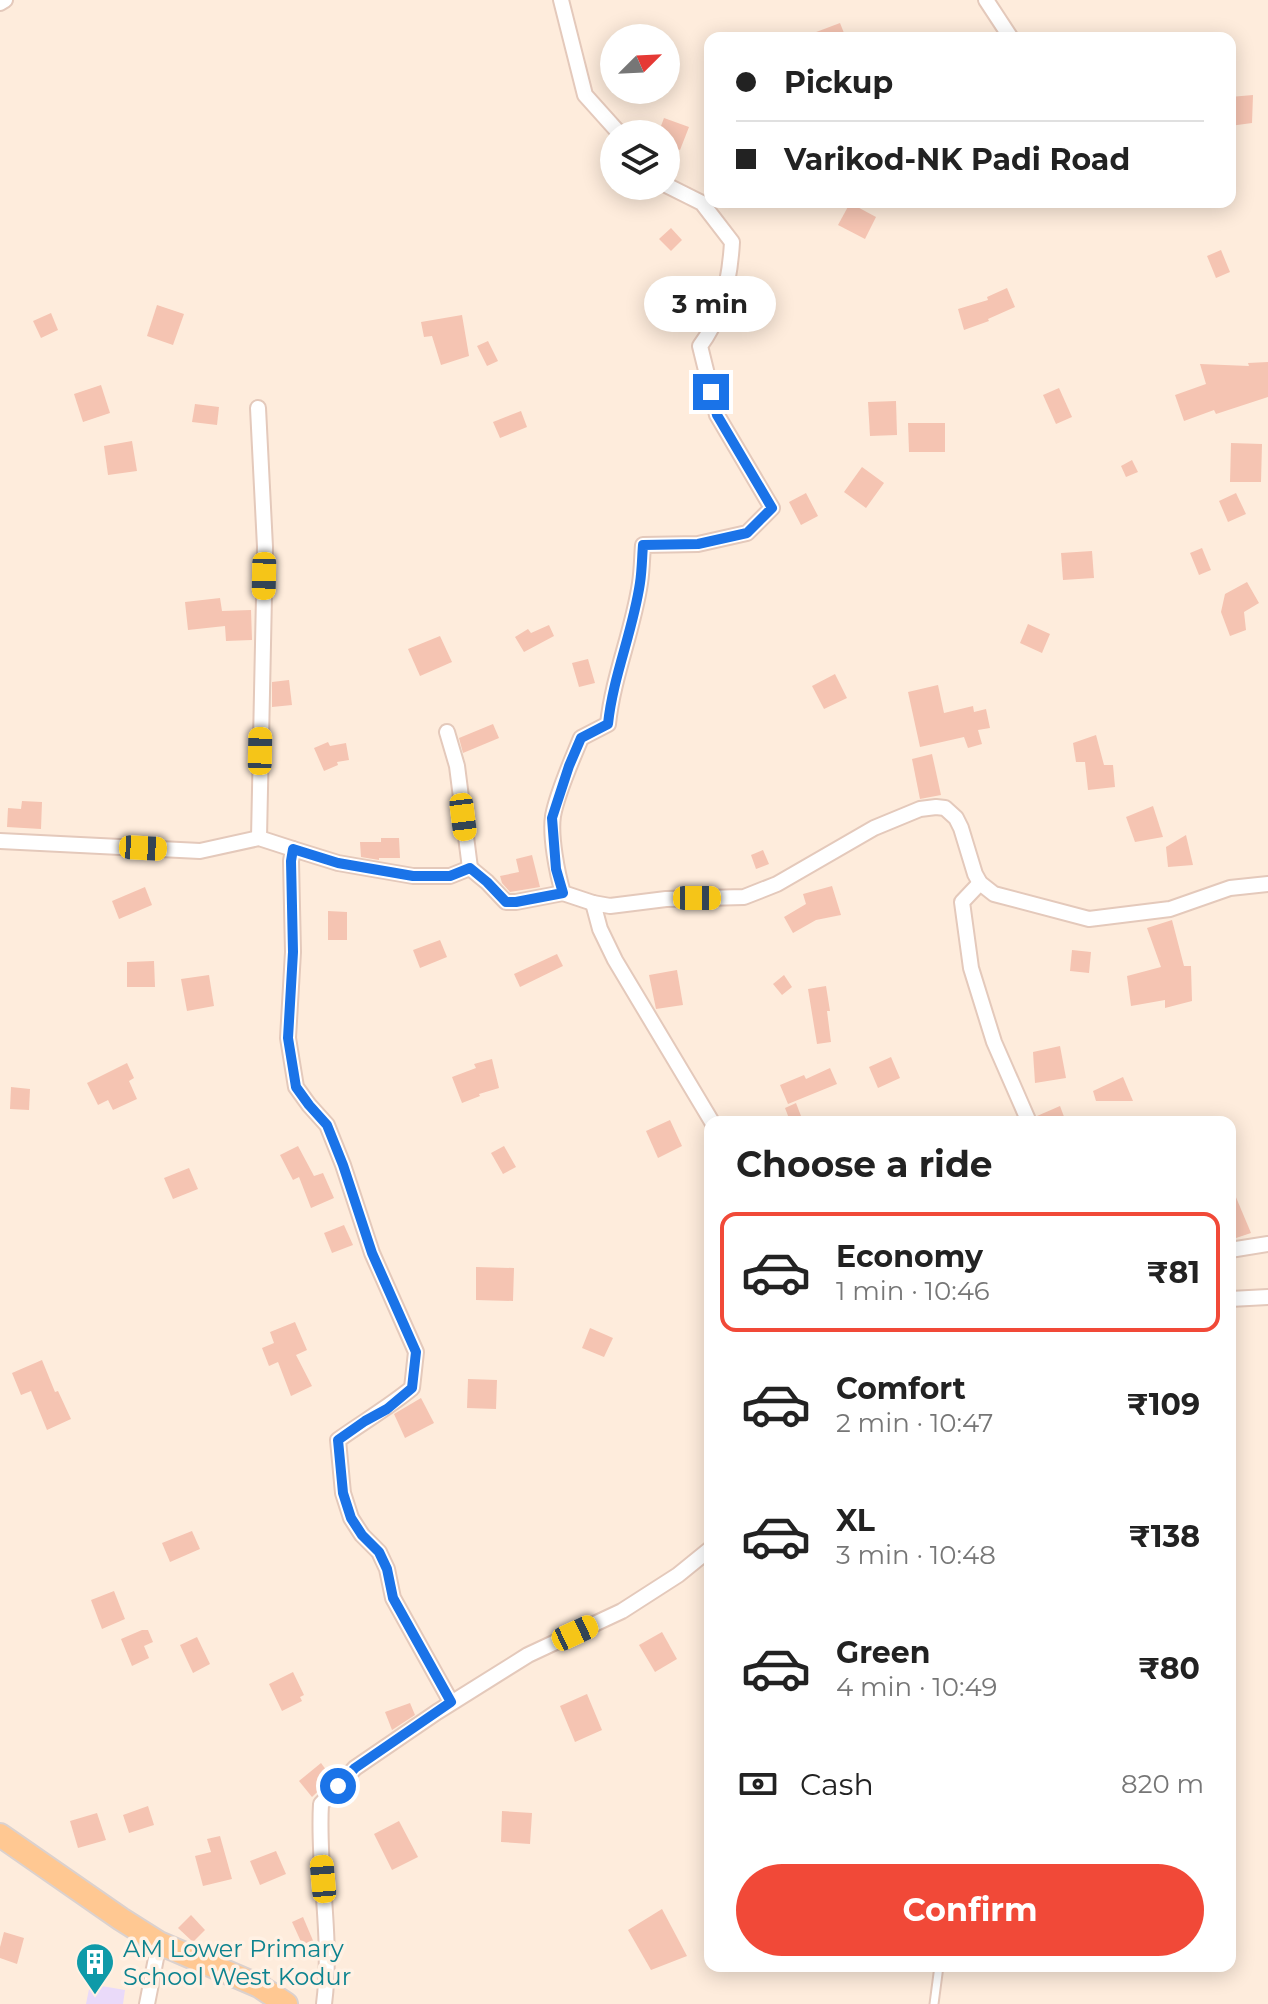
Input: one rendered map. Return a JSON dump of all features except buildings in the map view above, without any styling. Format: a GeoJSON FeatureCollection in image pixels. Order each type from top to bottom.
{"type":"FeatureCollection","features":[{"type":"Feature","properties":{"kind":"main road"},"geometry":{"type":"LineString","coordinates":[[0,1835],[159,1943],[259,1986],[286,2004]]}},
{"type":"Feature","properties":{"kind":"street"},"geometry":{"type":"LineString","coordinates":[[561,0],[585,95],[607,120]]}},
{"type":"Feature","properties":{"kind":"street"},"geometry":{"type":"LineString","coordinates":[[986,0],[1007,32]]}},
{"type":"Feature","properties":{"kind":"street"},"geometry":{"type":"LineString","coordinates":[[680,192],[704,206]]}},
{"type":"Feature","properties":{"kind":"street"},"geometry":{"type":"LineString","coordinates":[[563,893],[556,869],[552,818],[581,738],[608,724],[611,696],[640,584],[643,545],[698,544],[747,533],[772,508],[717,415],[700,346],[711,332],[730,273],[732,242],[706,208]]}},
{"type":"Feature","properties":{"kind":"street"},"geometry":{"type":"LineString","coordinates":[[258,408],[265,547],[259,838]]}},
{"type":"Feature","properties":{"kind":"street"},"geometry":{"type":"LineString","coordinates":[[447,732],[457,766],[470,868],[506,902],[563,893],[610,906],[666,899],[744,897],[777,884],[874,828],[920,809],[936,807],[945,808],[956,818],[975,874],[980,883],[994,894],[1089,919],[1170,909],[1230,888],[1268,884]]}},
{"type":"Feature","properties":{"kind":"street"},"geometry":{"type":"LineString","coordinates":[[0,841],[200,851],[259,838],[338,863],[413,876],[450,876],[470,868]]}},
{"type":"Feature","properties":{"kind":"street"},"geometry":{"type":"LineString","coordinates":[[293,849],[293,952],[288,1038],[296,1087],[327,1125],[372,1253],[416,1352],[412,1388],[387,1409],[338,1440],[343,1493],[351,1518],[379,1552],[387,1569],[393,1598],[451,1702]]}},
{"type":"Feature","properties":{"kind":"street"},"geometry":{"type":"LineString","coordinates":[[980,883],[962,902],[971,968],[994,1042],[1026,1116]]}},
{"type":"Feature","properties":{"kind":"street"},"geometry":{"type":"LineString","coordinates":[[593,903],[600,929],[615,960],[708,1116]]}},
{"type":"Feature","properties":{"kind":"street"},"geometry":{"type":"LineString","coordinates":[[1236,1249],[1268,1244]]}},
{"type":"Feature","properties":{"kind":"street"},"geometry":{"type":"LineString","coordinates":[[1236,1299],[1268,1297]]}},
{"type":"Feature","properties":{"kind":"street"},"geometry":{"type":"LineString","coordinates":[[324,2004],[327,1930],[319,1829],[321,1804],[355,1768],[451,1702],[528,1655],[622,1611],[678,1575],[704,1554]]}},
{"type":"Feature","properties":{"kind":"street"},"geometry":{"type":"LineString","coordinates":[[147,2004],[159,1943]]}},
{"type":"Feature","properties":{"kind":"lane"},"geometry":{"type":"LineString","coordinates":[[934,2004],[938,1972]]}},
{"type":"Feature","properties":{"kind":"shaded area"},"geometry":{"type":"Polygon","coordinates":[[[90,1984],[125,1990],[123,2004],[86,2004],[90,1984]]]}},
{"type":"Feature","properties":{"kind":"place","name":"AM Lower Primary School West Kodur"},"geometry":{"type":"Point","coordinates":[95,1996]}},
{"type":"Feature","properties":{"kind":"route"},"geometry":{"type":"LineString","coordinates":[[338,1786],[355,1768],[451,1702],[393,1598],[387,1569],[379,1552],[351,1518],[343,1493],[338,1440],[387,1409],[412,1388],[416,1352],[372,1253],[327,1125],[296,1087],[288,1038],[293,952],[293,849],[338,863],[413,876],[450,876],[470,868],[506,902],[563,893],[556,869],[552,818],[581,738],[608,724],[611,696],[640,584],[643,545],[698,544],[747,533],[772,508],[717,415],[711,392]]}}]}
